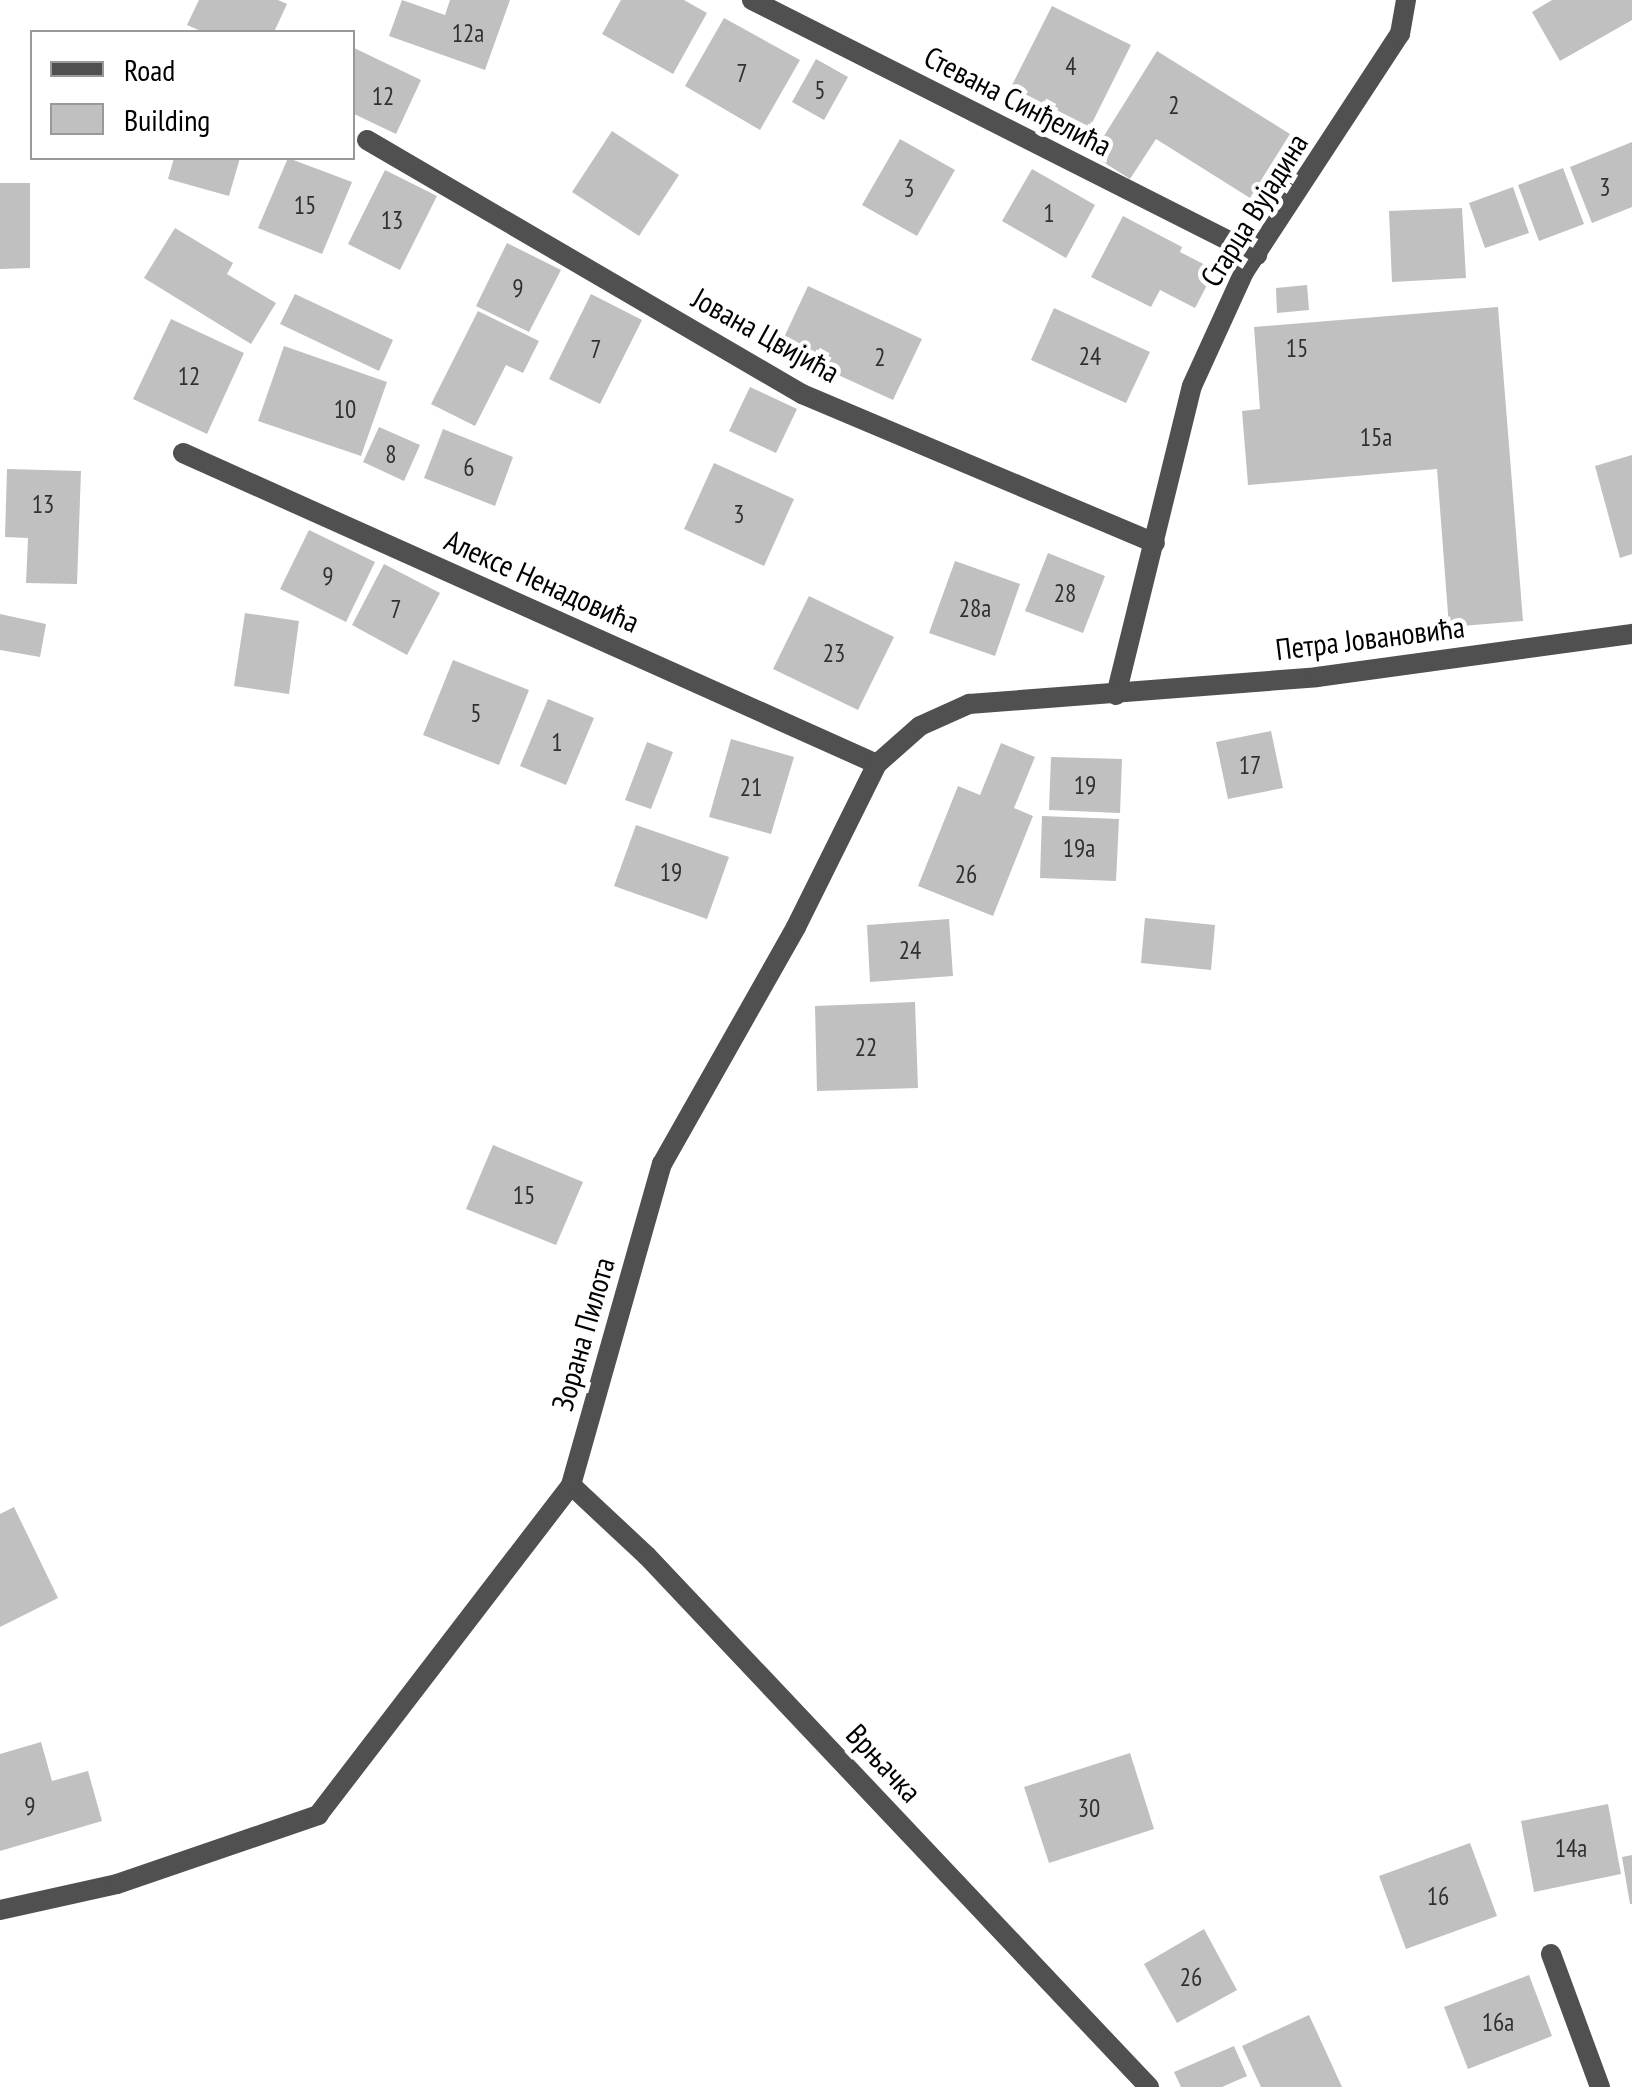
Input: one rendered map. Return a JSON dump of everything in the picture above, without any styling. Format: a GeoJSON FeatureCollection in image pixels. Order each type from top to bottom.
{"type":"FeatureCollection","features":[{"type":"Feature","properties":{"kind":"street","name":"Стевана Синђелића"},"geometry":{"type":"LineString","coordinates":[[752,0],[1258,255]]}},
{"type":"Feature","properties":{"kind":"street","name":"Старца Вујадина"},"geometry":{"type":"LineString","coordinates":[[1116,695],[1192,386],[1244,272],[1400,34],[1406,0]]}},
{"type":"Feature","properties":{"kind":"street","name":"Јована Цвијића"},"geometry":{"type":"LineString","coordinates":[[368,140],[802,394],[1155,543]]}},
{"type":"Feature","properties":{"kind":"street","name":"Алексе Ненадовића"},"geometry":{"type":"LineString","coordinates":[[183,453],[877,764]]}},
{"type":"Feature","properties":{"kind":"street","name":"Петра Јовановића"},"geometry":{"type":"LineString","coordinates":[[1116,695],[1317,677],[1632,634]]}},
{"type":"Feature","properties":{"kind":"street","name":"Зорана Пилота"},"geometry":{"type":"LineString","coordinates":[[0,1910],[118,1884],[318,1815],[571,1485],[662,1164],[796,927],[877,764],[920,726],[969,704],[1116,695]]}},
{"type":"Feature","properties":{"kind":"street","name":"Врњачка"},"geometry":{"type":"LineString","coordinates":[[571,1485],[648,1556],[1148,2087]]}},
{"type":"Feature","properties":{"kind":"street"},"geometry":{"type":"LineString","coordinates":[[1551,1954],[1600,2087]]}},
{"type":"Feature","properties":{"kind":"building"},"geometry":{"type":"Polygon","coordinates":[[[199,0],[278,0],[287,4],[275,30],[198,30],[187,25],[199,0]]]}},
{"type":"Feature","properties":{"kind":"building"},"geometry":{"type":"Polygon","coordinates":[[[402,0],[445,15],[450,0],[510,0],[485,70],[389,36],[402,0]]]}},
{"type":"Feature","properties":{"kind":"building"},"geometry":{"type":"Polygon","coordinates":[[[621,0],[684,0],[707,13],[673,74],[602,34],[621,0]]]}},
{"type":"Feature","properties":{"kind":"building"},"geometry":{"type":"Polygon","coordinates":[[[1552,0],[1632,0],[1632,20],[1560,61],[1532,12],[1552,0]]]}},
{"type":"Feature","properties":{"kind":"building"},"geometry":{"type":"Polygon","coordinates":[[[1052,6],[1131,45],[1090,127],[1011,87],[1052,6]]]}},
{"type":"Feature","properties":{"kind":"building"},"geometry":{"type":"Polygon","coordinates":[[[724,18],[800,60],[760,130],[685,86],[724,18]]]}},
{"type":"Feature","properties":{"kind":"building"},"geometry":{"type":"Polygon","coordinates":[[[355,48],[421,80],[396,134],[355,114],[355,48]]]}},
{"type":"Feature","properties":{"kind":"building"},"geometry":{"type":"Polygon","coordinates":[[[1157,51],[1290,134],[1250,198],[1156,139],[1130,179],[1092,155],[1157,51]]]}},
{"type":"Feature","properties":{"kind":"building"},"geometry":{"type":"Polygon","coordinates":[[[816,59],[848,77],[824,120],[792,102],[816,59]]]}},
{"type":"Feature","properties":{"kind":"building"},"geometry":{"type":"Polygon","coordinates":[[[612,131],[679,175],[639,236],[572,192],[612,131]]]}},
{"type":"Feature","properties":{"kind":"building"},"geometry":{"type":"Polygon","coordinates":[[[900,139],[955,170],[917,236],[862,205],[900,139]]]}},
{"type":"Feature","properties":{"kind":"building"},"geometry":{"type":"Polygon","coordinates":[[[1632,142],[1632,207],[1592,223],[1570,167],[1632,142]]]}},
{"type":"Feature","properties":{"kind":"building"},"geometry":{"type":"Polygon","coordinates":[[[173,160],[239,160],[229,196],[168,179],[173,160]]]}},
{"type":"Feature","properties":{"kind":"building"},"geometry":{"type":"Polygon","coordinates":[[[287,160],[352,182],[322,254],[258,228],[287,160]]]}},
{"type":"Feature","properties":{"kind":"building"},"geometry":{"type":"Polygon","coordinates":[[[1563,168],[1584,224],[1539,241],[1518,185],[1563,168]]]}},
{"type":"Feature","properties":{"kind":"building"},"geometry":{"type":"Polygon","coordinates":[[[1032,169],[1095,205],[1066,258],[1002,221],[1032,169]]]}},
{"type":"Feature","properties":{"kind":"building"},"geometry":{"type":"Polygon","coordinates":[[[385,170],[437,196],[400,270],[348,244],[385,170]]]}},
{"type":"Feature","properties":{"kind":"building"},"geometry":{"type":"Polygon","coordinates":[[[0,183],[30,183],[30,268],[0,269],[0,183]]]}},
{"type":"Feature","properties":{"kind":"building"},"geometry":{"type":"Polygon","coordinates":[[[1513,187],[1529,233],[1485,248],[1469,203],[1513,187]]]}},
{"type":"Feature","properties":{"kind":"building"},"geometry":{"type":"Polygon","coordinates":[[[1462,208],[1466,278],[1392,282],[1389,211],[1462,208]]]}},
{"type":"Feature","properties":{"kind":"building"},"geometry":{"type":"Polygon","coordinates":[[[1123,216],[1182,247],[1180,252],[1215,270],[1195,308],[1160,290],[1151,307],[1091,277],[1123,216]]]}},
{"type":"Feature","properties":{"kind":"building"},"geometry":{"type":"Polygon","coordinates":[[[175,228],[233,263],[227,274],[276,303],[251,344],[144,278],[175,228]]]}},
{"type":"Feature","properties":{"kind":"building"},"geometry":{"type":"Polygon","coordinates":[[[507,243],[561,270],[529,332],[476,306],[507,243]]]}},
{"type":"Feature","properties":{"kind":"building"},"geometry":{"type":"Polygon","coordinates":[[[1307,285],[1309,310],[1277,313],[1276,288],[1307,285]]]}},
{"type":"Feature","properties":{"kind":"building"},"geometry":{"type":"Polygon","coordinates":[[[808,286],[922,339],[893,400],[779,348],[808,286]]]}},
{"type":"Feature","properties":{"kind":"building"},"geometry":{"type":"Polygon","coordinates":[[[295,294],[393,340],[379,371],[280,324],[295,294]]]}},
{"type":"Feature","properties":{"kind":"building"},"geometry":{"type":"Polygon","coordinates":[[[591,294],[642,320],[600,404],[549,379],[591,294]]]}},
{"type":"Feature","properties":{"kind":"building"},"geometry":{"type":"Polygon","coordinates":[[[1498,307],[1523,621],[1449,627],[1437,469],[1248,485],[1242,411],[1260,409],[1254,327],[1498,307]]]}},
{"type":"Feature","properties":{"kind":"building"},"geometry":{"type":"Polygon","coordinates":[[[1054,308],[1150,352],[1126,403],[1031,360],[1054,308]]]}},
{"type":"Feature","properties":{"kind":"building"},"geometry":{"type":"Polygon","coordinates":[[[478,311],[539,341],[523,373],[506,365],[475,426],[431,404],[478,311]]]}},
{"type":"Feature","properties":{"kind":"building"},"geometry":{"type":"Polygon","coordinates":[[[171,319],[244,353],[207,434],[133,399],[171,319]]]}},
{"type":"Feature","properties":{"kind":"building"},"geometry":{"type":"Polygon","coordinates":[[[284,346],[387,382],[361,456],[258,421],[284,346]]]}},
{"type":"Feature","properties":{"kind":"building"},"geometry":{"type":"Polygon","coordinates":[[[750,387],[797,409],[776,453],[729,431],[750,387]]]}},
{"type":"Feature","properties":{"kind":"building"},"geometry":{"type":"Polygon","coordinates":[[[379,427],[420,445],[404,481],[363,462],[379,427]]]}},
{"type":"Feature","properties":{"kind":"building"},"geometry":{"type":"Polygon","coordinates":[[[443,429],[513,457],[495,506],[424,478],[443,429]]]}},
{"type":"Feature","properties":{"kind":"building"},"geometry":{"type":"Polygon","coordinates":[[[1632,455],[1632,554],[1620,558],[1595,466],[1632,455]]]}},
{"type":"Feature","properties":{"kind":"building"},"geometry":{"type":"Polygon","coordinates":[[[714,463],[794,499],[764,566],[684,529],[714,463]]]}},
{"type":"Feature","properties":{"kind":"building"},"geometry":{"type":"Polygon","coordinates":[[[7,469],[81,471],[77,584],[26,583],[28,538],[5,537],[7,469]]]}},
{"type":"Feature","properties":{"kind":"building"},"geometry":{"type":"Polygon","coordinates":[[[309,530],[375,562],[346,622],[280,589],[309,530]]]}},
{"type":"Feature","properties":{"kind":"building"},"geometry":{"type":"Polygon","coordinates":[[[1048,553],[1105,576],[1083,633],[1025,611],[1048,553]]]}},
{"type":"Feature","properties":{"kind":"building"},"geometry":{"type":"Polygon","coordinates":[[[955,561],[1020,584],[995,656],[929,633],[955,561]]]}},
{"type":"Feature","properties":{"kind":"building"},"geometry":{"type":"Polygon","coordinates":[[[384,564],[440,593],[407,655],[352,625],[384,564]]]}},
{"type":"Feature","properties":{"kind":"building"},"geometry":{"type":"Polygon","coordinates":[[[809,596],[894,637],[858,710],[773,669],[809,596]]]}},
{"type":"Feature","properties":{"kind":"building"},"geometry":{"type":"Polygon","coordinates":[[[245,613],[299,621],[289,694],[234,686],[245,613]]]}},
{"type":"Feature","properties":{"kind":"building"},"geometry":{"type":"Polygon","coordinates":[[[0,614],[46,624],[40,657],[0,650],[0,614]]]}},
{"type":"Feature","properties":{"kind":"building"},"geometry":{"type":"Polygon","coordinates":[[[453,660],[529,690],[499,765],[423,735],[453,660]]]}},
{"type":"Feature","properties":{"kind":"building"},"geometry":{"type":"Polygon","coordinates":[[[548,699],[594,718],[566,785],[520,766],[548,699]]]}},
{"type":"Feature","properties":{"kind":"building"},"geometry":{"type":"Polygon","coordinates":[[[1271,731],[1283,788],[1228,799],[1216,742],[1271,731]]]}},
{"type":"Feature","properties":{"kind":"building"},"geometry":{"type":"Polygon","coordinates":[[[731,739],[794,757],[771,834],[709,817],[731,739]]]}},
{"type":"Feature","properties":{"kind":"building"},"geometry":{"type":"Polygon","coordinates":[[[647,742],[673,752],[651,809],[625,800],[647,742]]]}},
{"type":"Feature","properties":{"kind":"building"},"geometry":{"type":"Polygon","coordinates":[[[1001,743],[1035,757],[1014,808],[1033,816],[993,916],[918,886],[958,786],[980,795],[1001,743]]]}},
{"type":"Feature","properties":{"kind":"building"},"geometry":{"type":"Polygon","coordinates":[[[1051,757],[1122,759],[1120,813],[1049,810],[1051,757]]]}},
{"type":"Feature","properties":{"kind":"building"},"geometry":{"type":"Polygon","coordinates":[[[1042,816],[1119,819],[1116,881],[1040,878],[1042,816]]]}},
{"type":"Feature","properties":{"kind":"building"},"geometry":{"type":"Polygon","coordinates":[[[636,825],[729,857],[707,919],[614,886],[636,825]]]}},
{"type":"Feature","properties":{"kind":"building"},"geometry":{"type":"Polygon","coordinates":[[[1145,918],[1215,925],[1211,970],[1141,963],[1145,918]]]}},
{"type":"Feature","properties":{"kind":"building"},"geometry":{"type":"Polygon","coordinates":[[[949,919],[953,976],[870,982],[867,925],[949,919]]]}},
{"type":"Feature","properties":{"kind":"building"},"geometry":{"type":"Polygon","coordinates":[[[915,1002],[918,1088],[817,1091],[815,1006],[915,1002]]]}},
{"type":"Feature","properties":{"kind":"building"},"geometry":{"type":"Polygon","coordinates":[[[493,1145],[583,1182],[556,1245],[466,1209],[493,1145]]]}},
{"type":"Feature","properties":{"kind":"building"},"geometry":{"type":"Polygon","coordinates":[[[14,1507],[58,1598],[0,1627],[0,1514],[14,1507]]]}},
{"type":"Feature","properties":{"kind":"building"},"geometry":{"type":"Polygon","coordinates":[[[41,1742],[52,1781],[88,1771],[102,1821],[0,1851],[0,1754],[41,1742]]]}},
{"type":"Feature","properties":{"kind":"building"},"geometry":{"type":"Polygon","coordinates":[[[1130,1753],[1154,1829],[1049,1863],[1024,1787],[1130,1753]]]}},
{"type":"Feature","properties":{"kind":"building"},"geometry":{"type":"Polygon","coordinates":[[[1608,1804],[1621,1874],[1534,1892],[1521,1821],[1608,1804]]]}},
{"type":"Feature","properties":{"kind":"building"},"geometry":{"type":"Polygon","coordinates":[[[1470,1843],[1497,1916],[1406,1949],[1379,1876],[1470,1843]]]}},
{"type":"Feature","properties":{"kind":"building"},"geometry":{"type":"Polygon","coordinates":[[[1632,1855],[1632,1904],[1630,1904],[1622,1857],[1632,1855]]]}},
{"type":"Feature","properties":{"kind":"building"},"geometry":{"type":"Polygon","coordinates":[[[1204,1929],[1237,1990],[1177,2023],[1144,1964],[1204,1929]]]}},
{"type":"Feature","properties":{"kind":"building"},"geometry":{"type":"Polygon","coordinates":[[[1529,1975],[1552,2036],[1468,2069],[1444,2007],[1529,1975]]]}},
{"type":"Feature","properties":{"kind":"building"},"geometry":{"type":"Polygon","coordinates":[[[1309,2015],[1342,2087],[1261,2087],[1242,2046],[1309,2015]]]}},
{"type":"Feature","properties":{"kind":"building"},"geometry":{"type":"Polygon","coordinates":[[[1234,2046],[1247,2076],[1222,2087],[1181,2087],[1174,2072],[1234,2046]]]}}]}
